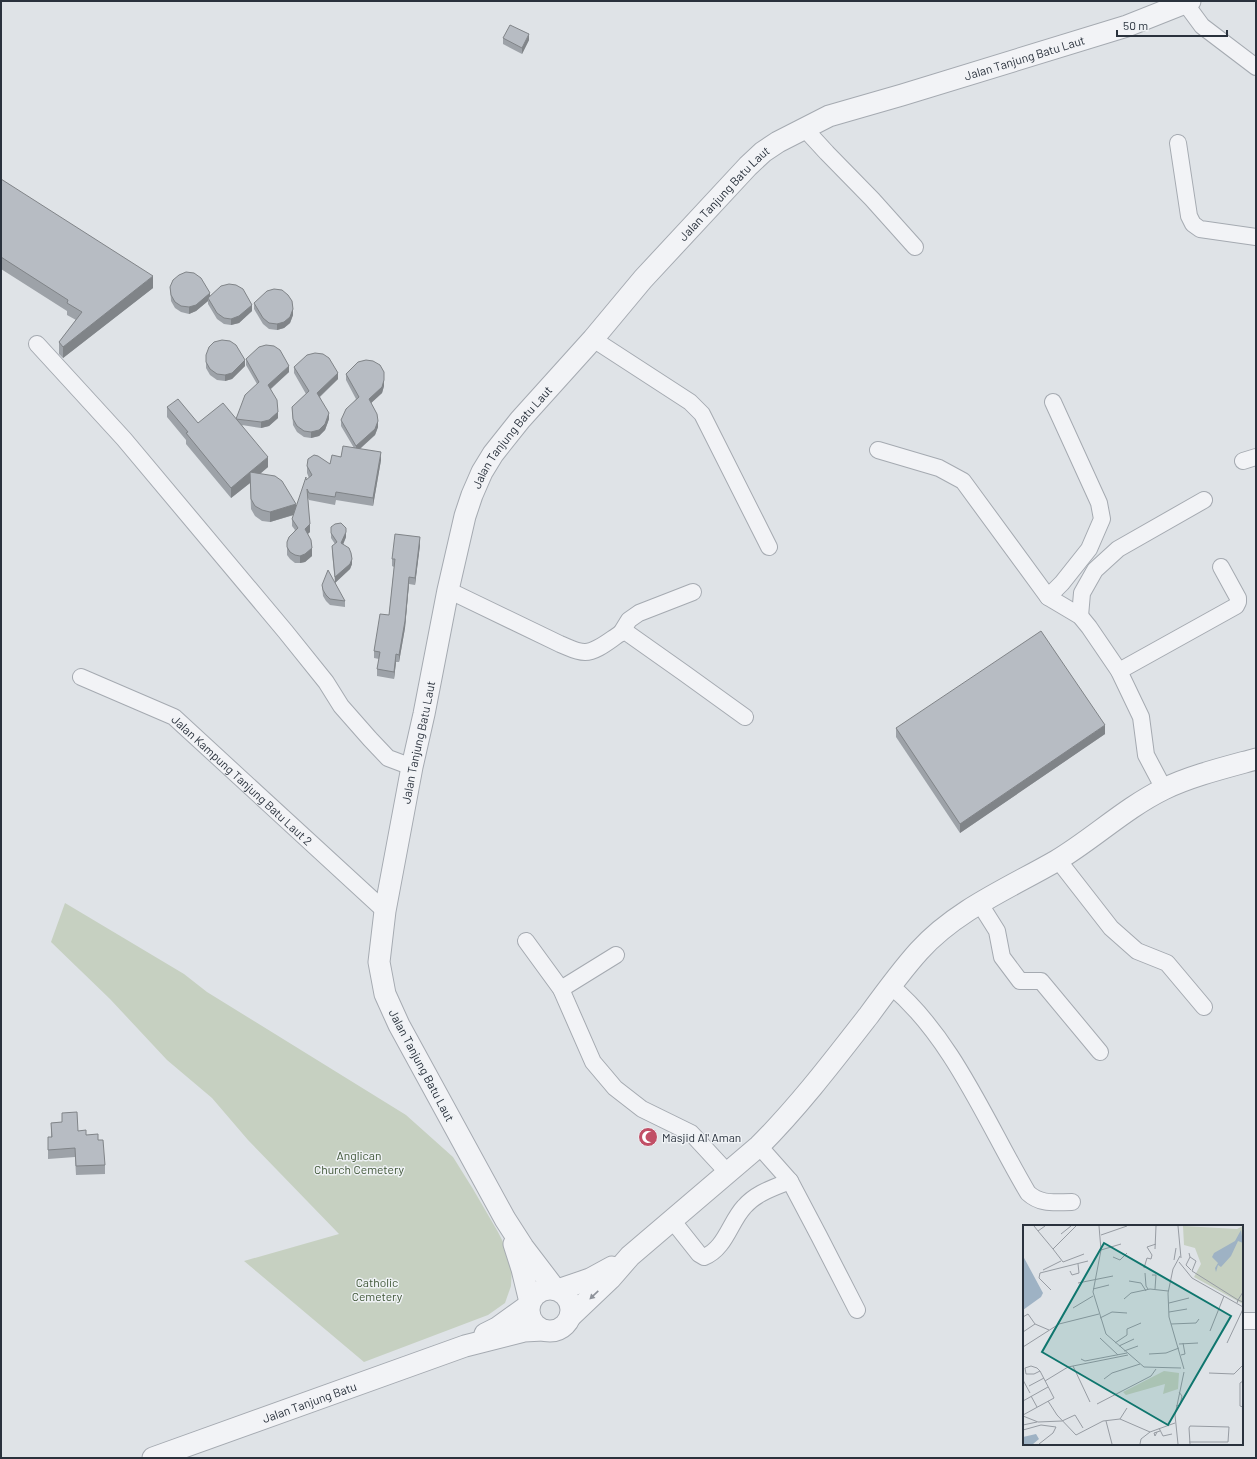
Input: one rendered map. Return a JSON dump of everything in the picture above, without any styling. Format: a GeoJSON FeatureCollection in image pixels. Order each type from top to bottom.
{"type":"FeatureCollection","features":[{"type":"Feature","properties":{"kind":"street"},"geometry":{"type":"LineString","coordinates":[[1187,2],[1202,26],[1256,67]]}},
{"type":"Feature","properties":{"kind":"street","name":"Jalan Tanjung Batu Laut"},"geometry":{"type":"LineString","coordinates":[[556,1290],[505,1219],[399,1025],[385,994],[379,962],[385,911],[412,767],[448,590],[465,516],[482,472],[505,438],[520,420],[593,340],[643,279],[748,166],[778,142],[829,116],[944,83],[1121,27],[1187,2]]}},
{"type":"Feature","properties":{"kind":"street"},"geometry":{"type":"LineString","coordinates":[[804,128],[826,153],[872,199],[915,247]]}},
{"type":"Feature","properties":{"kind":"street"},"geometry":{"type":"LineString","coordinates":[[1178,143],[1189,216],[1193,224],[1200,229],[1256,237]]}},
{"type":"Feature","properties":{"kind":"street"},"geometry":{"type":"LineString","coordinates":[[593,340],[690,402],[702,414],[769,547]]}},
{"type":"Feature","properties":{"kind":"street"},"geometry":{"type":"LineString","coordinates":[[37,344],[124,439],[285,631],[326,682],[341,706],[370,739],[388,758],[412,767]]}},
{"type":"Feature","properties":{"kind":"street"},"geometry":{"type":"LineString","coordinates":[[1048,597],[1090,549],[1102,519],[1099,503],[1053,402]]}},
{"type":"Feature","properties":{"kind":"street"},"geometry":{"type":"LineString","coordinates":[[878,450],[939,468],[963,481],[1048,597],[1080,616],[1119,671],[1142,717],[1146,755],[1164,789]]}},
{"type":"Feature","properties":{"kind":"street"},"geometry":{"type":"LineString","coordinates":[[1080,616],[1082,593],[1095,570],[1118,549],[1204,500]]}},
{"type":"Feature","properties":{"kind":"street"},"geometry":{"type":"LineString","coordinates":[[1119,671],[1236,606],[1238,598],[1221,567]]}},
{"type":"Feature","properties":{"kind":"street"},"geometry":{"type":"LineString","coordinates":[[448,590],[560,644],[586,652],[621,633],[630,620],[639,613],[693,592]]}},
{"type":"Feature","properties":{"kind":"street"},"geometry":{"type":"LineString","coordinates":[[621,633],[626,632],[745,717]]}},
{"type":"Feature","properties":{"kind":"street","name":"Jalan Kampung Tanjung Batu Laut 2"},"geometry":{"type":"LineString","coordinates":[[81,677],[174,717],[385,911]]}},
{"type":"Feature","properties":{"kind":"street"},"geometry":{"type":"LineString","coordinates":[[570,1317],[571,1311],[568,1298],[556,1290],[549,1289],[538,1292],[530,1304],[529,1311],[533,1323],[543,1330],[556,1331],[562,1328],[570,1317],[610,1279],[630,1256],[728,1173],[775,1130],[853,1036],[890,986],[920,950],[940,931],[962,914],[1058,860],[1143,801],[1164,789],[1256,759]]}},
{"type":"Feature","properties":{"kind":"street"},"geometry":{"type":"LineString","coordinates":[[1058,860],[1111,928],[1137,951],[1167,963],[1204,1007]]}},
{"type":"Feature","properties":{"kind":"street"},"geometry":{"type":"LineString","coordinates":[[980,904],[997,931],[1002,957],[1020,981],[1041,982],[1100,1052]]}},
{"type":"Feature","properties":{"kind":"street"},"geometry":{"type":"LineString","coordinates":[[526,941],[561,989],[593,1062],[615,1088],[642,1109],[691,1134],[728,1173]]}},
{"type":"Feature","properties":{"kind":"street"},"geometry":{"type":"LineString","coordinates":[[561,989],[616,955]]}},
{"type":"Feature","properties":{"kind":"street"},"geometry":{"type":"LineString","coordinates":[[890,986],[916,1009],[947,1050],[1028,1193],[1034,1199],[1044,1202],[1072,1202]]}},
{"type":"Feature","properties":{"kind":"street"},"geometry":{"type":"LineString","coordinates":[[759,1146],[790,1181],[820,1236],[857,1310]]}},
{"type":"Feature","properties":{"kind":"street"},"geometry":{"type":"LineString","coordinates":[[672,1220],[699,1254],[704,1257],[711,1254],[718,1247],[735,1217],[744,1206],[756,1196],[790,1181]]}},
{"type":"Feature","properties":{"kind":"street","name":"Jalan Tanjung Batu Laut"},"geometry":{"type":"LineString","coordinates":[[505,1219],[522,1269],[530,1304]]}},
{"type":"Feature","properties":{"kind":"street"},"geometry":{"type":"LineString","coordinates":[[556,1290],[590,1279],[630,1256]]}},
{"type":"Feature","properties":{"kind":"street","name":"Jalan Tanjung Batu"},"geometry":{"type":"LineString","coordinates":[[465,1346],[497,1328],[530,1304]]}},
{"type":"Feature","properties":{"kind":"street"},"geometry":{"type":"LineString","coordinates":[[1243,1321],[1256,1321]]}},
{"type":"Feature","properties":{"kind":"street","name":"Jalan Tanjung Batu"},"geometry":{"type":"LineString","coordinates":[[153,1458],[465,1346],[524,1331],[543,1330]]}},
{"type":"Feature","properties":{"kind":"green space","name":"Anglican Church Cemetery"},"geometry":{"type":"Polygon","coordinates":[[[65,903],[184,974],[207,992],[406,1115],[453,1157],[506,1248],[512,1267],[511,1286],[505,1303],[488,1315],[364,1362],[244,1261],[339,1234],[248,1140],[212,1098],[167,1060],[110,999],[51,942],[65,903]]]}},
{"type":"Feature","properties":{"kind":"building"},"geometry":{"type":"Polygon","coordinates":[[[510,25],[529,34],[522,48],[503,38],[510,25]]]}},
{"type":"Feature","properties":{"kind":"building"},"geometry":{"type":"Polygon","coordinates":[[[1,179],[153,276],[63,347],[59,342],[82,312],[67,303],[68,300],[1,257],[1,179]]]}},
{"type":"Feature","properties":{"kind":"building"},"geometry":{"type":"Polygon","coordinates":[[[186,272],[194,273],[201,278],[210,293],[196,305],[189,307],[181,306],[175,302],[171,295],[170,287],[173,280],[186,272]]]}},
{"type":"Feature","properties":{"kind":"building"},"geometry":{"type":"Polygon","coordinates":[[[229,284],[236,285],[243,289],[252,305],[239,316],[231,319],[224,318],[217,313],[208,298],[221,286],[229,284]]]}},
{"type":"Feature","properties":{"kind":"building"},"geometry":{"type":"Polygon","coordinates":[[[274,289],[282,290],[288,295],[292,301],[293,309],[290,317],[284,322],[277,324],[269,323],[263,318],[254,303],[267,291],[274,289]]]}},
{"type":"Feature","properties":{"kind":"building"},"geometry":{"type":"Polygon","coordinates":[[[222,340],[230,341],[236,345],[245,360],[232,373],[225,375],[217,374],[210,369],[206,362],[206,355],[209,347],[214,342],[222,340]]]}},
{"type":"Feature","properties":{"kind":"building"},"geometry":{"type":"Polygon","coordinates":[[[266,345],[274,346],[280,350],[289,366],[268,385],[277,400],[278,412],[269,420],[261,422],[236,419],[245,395],[259,382],[246,359],[259,347],[266,345]]]}},
{"type":"Feature","properties":{"kind":"building"},"geometry":{"type":"Polygon","coordinates":[[[315,353],[323,354],[329,358],[338,373],[317,393],[329,413],[325,424],[319,430],[311,432],[304,431],[297,426],[293,419],[292,407],[309,391],[294,367],[307,355],[315,353]]]}},
{"type":"Feature","properties":{"kind":"building"},"geometry":{"type":"Polygon","coordinates":[[[366,360],[373,361],[380,365],[384,372],[384,380],[382,387],[369,399],[377,414],[378,421],[375,429],[356,446],[341,420],[346,409],[359,397],[346,374],[358,362],[366,360]]]}},
{"type":"Feature","properties":{"kind":"building"},"geometry":{"type":"Polygon","coordinates":[[[178,399],[198,423],[223,403],[268,457],[231,488],[186,433],[188,432],[167,407],[178,399]]]}},
{"type":"Feature","properties":{"kind":"building"},"geometry":{"type":"Polygon","coordinates":[[[343,446],[381,452],[373,498],[336,492],[335,497],[309,493],[307,489],[310,524],[305,529],[311,540],[312,548],[305,554],[300,556],[295,555],[290,552],[287,547],[287,542],[289,537],[298,528],[292,519],[306,477],[306,480],[312,475],[307,466],[308,459],[314,455],[330,464],[332,455],[341,457],[343,446]]]}},
{"type":"Feature","properties":{"kind":"building"},"geometry":{"type":"Polygon","coordinates":[[[250,472],[275,476],[282,481],[296,504],[270,512],[255,506],[251,499],[250,472]]]}},
{"type":"Feature","properties":{"kind":"building"},"geometry":{"type":"Polygon","coordinates":[[[341,523],[346,528],[346,532],[341,543],[349,548],[352,559],[350,564],[335,577],[332,546],[337,542],[331,533],[331,527],[335,524],[341,523]]]}},
{"type":"Feature","properties":{"kind":"building"},"geometry":{"type":"Polygon","coordinates":[[[395,534],[420,537],[415,578],[409,577],[405,621],[399,655],[396,654],[394,672],[377,669],[380,652],[374,651],[380,614],[389,615],[395,559],[392,559],[395,534]]]}},
{"type":"Feature","properties":{"kind":"building"},"geometry":{"type":"Polygon","coordinates":[[[328,570],[345,601],[330,599],[323,590],[322,585],[328,570]]]}},
{"type":"Feature","properties":{"kind":"building"},"geometry":{"type":"Polygon","coordinates":[[[1041,631],[1105,725],[960,824],[896,728],[1041,631]]]}},
{"type":"Feature","properties":{"kind":"building"},"geometry":{"type":"Polygon","coordinates":[[[77,1112],[78,1131],[86,1130],[86,1135],[98,1134],[98,1140],[103,1140],[105,1165],[76,1166],[75,1148],[48,1150],[48,1137],[52,1137],[51,1123],[62,1122],[62,1113],[77,1112]]]}},
{"type":"Feature","properties":{"kind":"place","name":"Masjid Al' Aman"},"geometry":{"type":"Point","coordinates":[648,1137]}},
{"type":"Feature","properties":{"kind":"park label","name":"Catholic Cemetery"},"geometry":{"type":"Point","coordinates":[377,1289]}}]}
